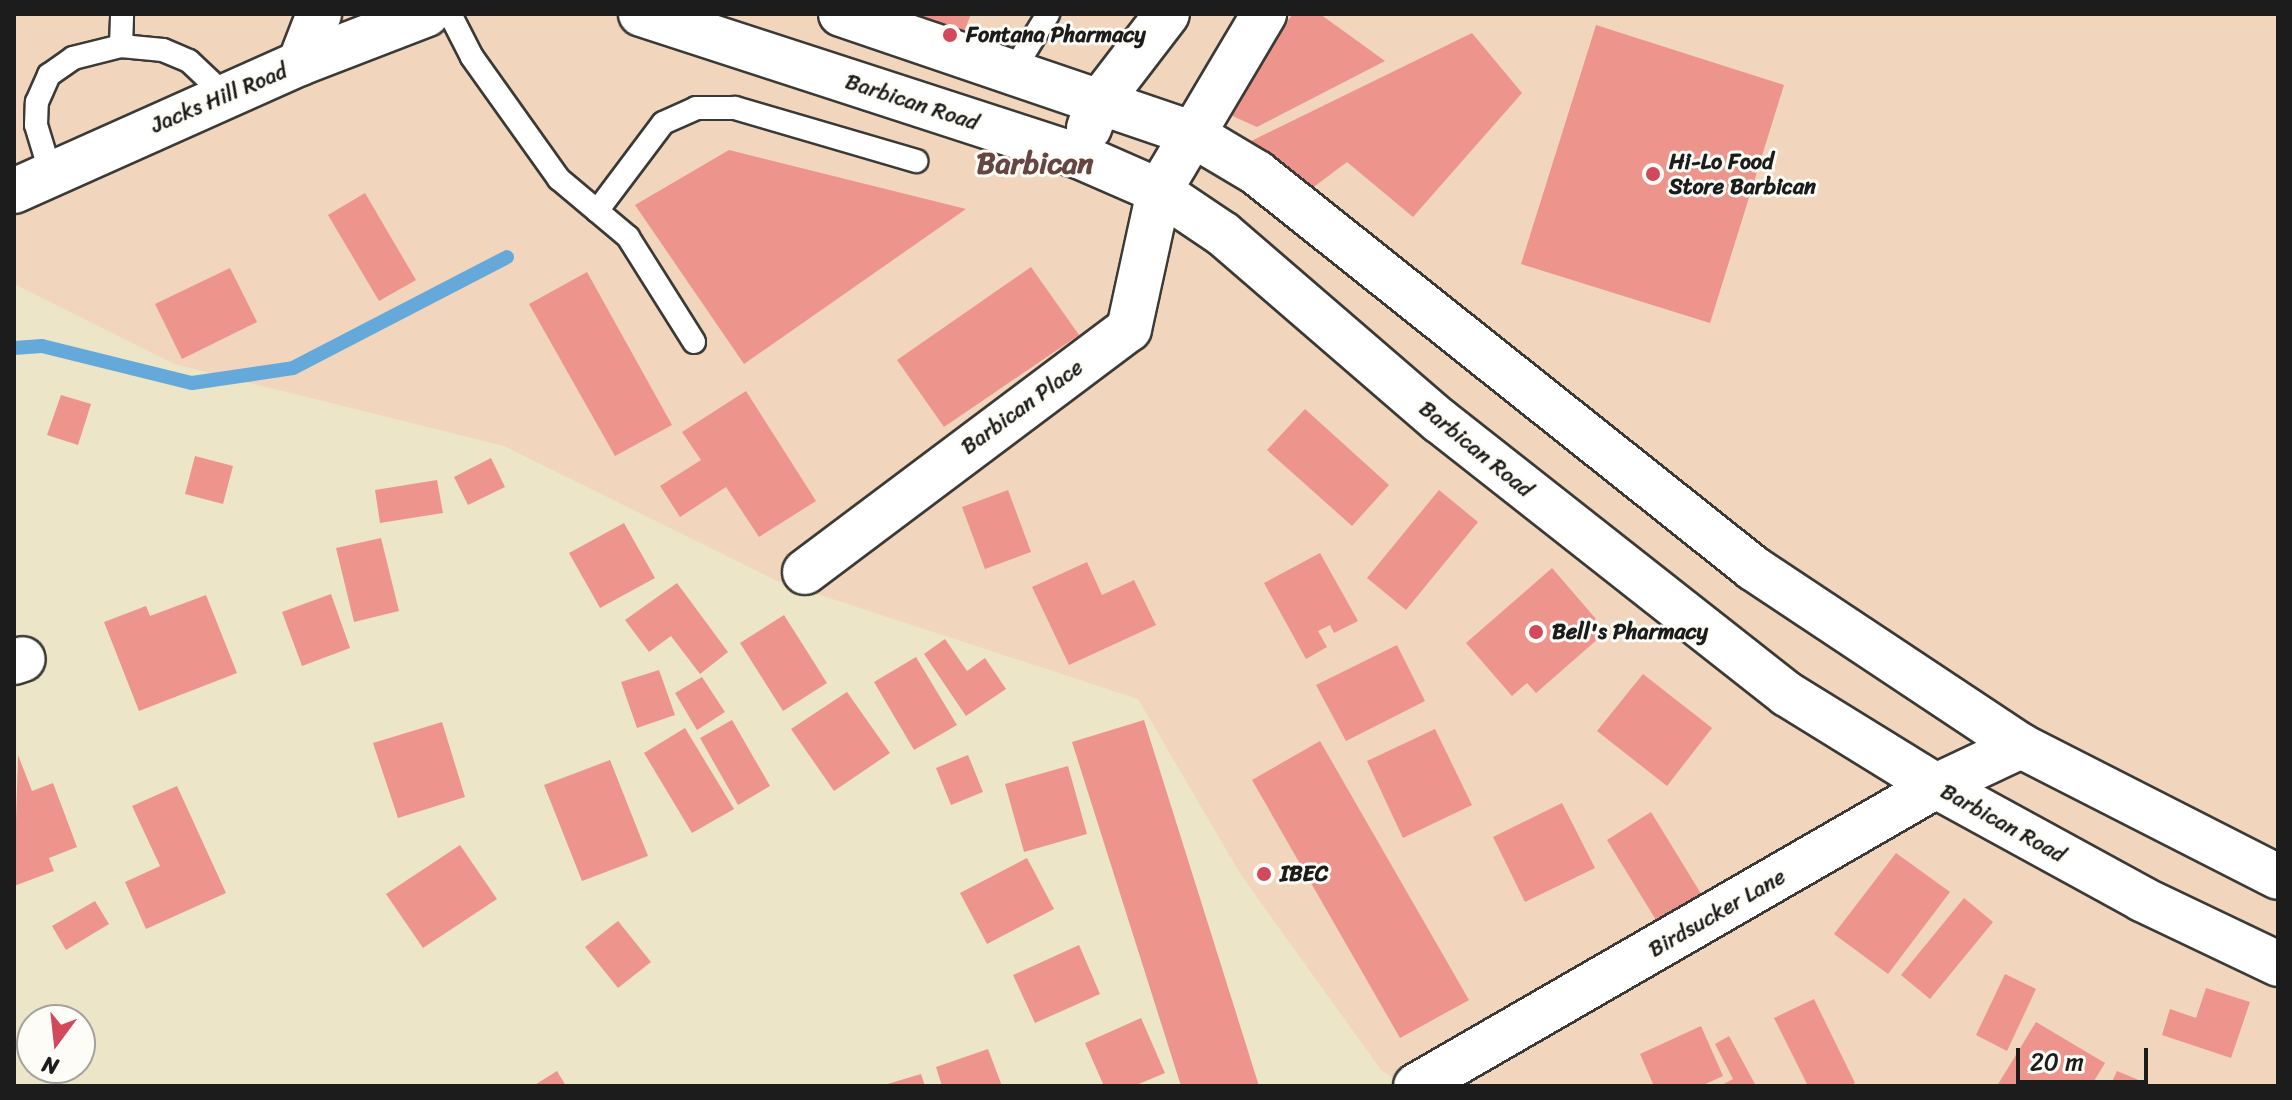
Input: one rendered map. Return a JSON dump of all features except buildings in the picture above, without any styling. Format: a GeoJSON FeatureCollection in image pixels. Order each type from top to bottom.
{"type":"FeatureCollection","features":[{"type":"Feature","properties":{"kind":"main road"},"geometry":{"type":"LineString","coordinates":[[300,63],[319,14]]}},
{"type":"Feature","properties":{"kind":"main road","name":"Jacks Hill Road"},"geometry":{"type":"LineString","coordinates":[[32,181],[300,63],[427,14]]}},
{"type":"Feature","properties":{"kind":"main road","name":"Barbican Road"},"geometry":{"type":"LineString","coordinates":[[641,14],[1079,156],[1159,191],[1223,234],[1440,421],[1764,676],[1936,786],[2142,899],[2278,964]]}},
{"type":"Feature","properties":{"kind":"main road"},"geometry":{"type":"LineString","coordinates":[[841,14],[1010,76],[1190,133],[1257,173],[1753,568],[2021,746],[2278,877]]}},
{"type":"Feature","properties":{"kind":"main road"},"geometry":{"type":"LineString","coordinates":[[1079,156],[1098,104],[1167,14]]}},
{"type":"Feature","properties":{"kind":"main road","name":"Barbican Place"},"geometry":{"type":"LineString","coordinates":[[805,572],[1129,329],[1159,191],[1190,133],[1264,14]]}},
{"type":"Feature","properties":{"kind":"main road","name":"Birdsucker Lane"},"geometry":{"type":"LineString","coordinates":[[1416,1086],[1464,1074],[1936,786],[2021,746]]}},
{"type":"Feature","properties":{"kind":"lane"},"geometry":{"type":"LineString","coordinates":[[121,46],[122,14]]}},
{"type":"Feature","properties":{"kind":"lane"},"geometry":{"type":"LineString","coordinates":[[450,14],[472,57],[559,179],[628,237],[694,342]]}},
{"type":"Feature","properties":{"kind":"lane"},"geometry":{"type":"LineString","coordinates":[[1010,76],[1048,14]]}},
{"type":"Feature","properties":{"kind":"lane"},"geometry":{"type":"LineString","coordinates":[[32,181],[37,102],[49,75],[73,58],[121,46],[163,50],[189,61],[226,96]]}},
{"type":"Feature","properties":{"kind":"lane"},"geometry":{"type":"LineString","coordinates":[[597,211],[663,123],[696,108],[735,108],[916,161]]}},
{"type":"Feature","properties":{"kind":"shaded area"},"geometry":{"type":"Polygon","coordinates":[[[14,14],[2278,14],[2278,1086],[1405,1086],[1381,1070],[1241,875],[1138,699],[777,581],[504,446],[174,364],[14,284],[14,14]]]}},
{"type":"Feature","properties":{"kind":"waterway"},"geometry":{"type":"LineString","coordinates":[[14,348],[42,346],[192,383],[293,368],[507,257]]}},
{"type":"Feature","properties":{"kind":"place","name":"Fontana Pharmacy"},"geometry":{"type":"Point","coordinates":[950,35]}},
{"type":"Feature","properties":{"kind":"place","name":"Hi-Lo Food Store Barbican"},"geometry":{"type":"Point","coordinates":[1653,174]}},
{"type":"Feature","properties":{"kind":"place","name":"Bell's Pharmacy"},"geometry":{"type":"Point","coordinates":[1536,632]}},
{"type":"Feature","properties":{"kind":"place","name":"IBEC"},"geometry":{"type":"Point","coordinates":[1264,874]}},
{"type":"Feature","properties":{"kind":"district","name":"Barbican"},"geometry":{"type":"Point","coordinates":[1035,163]}}]}
